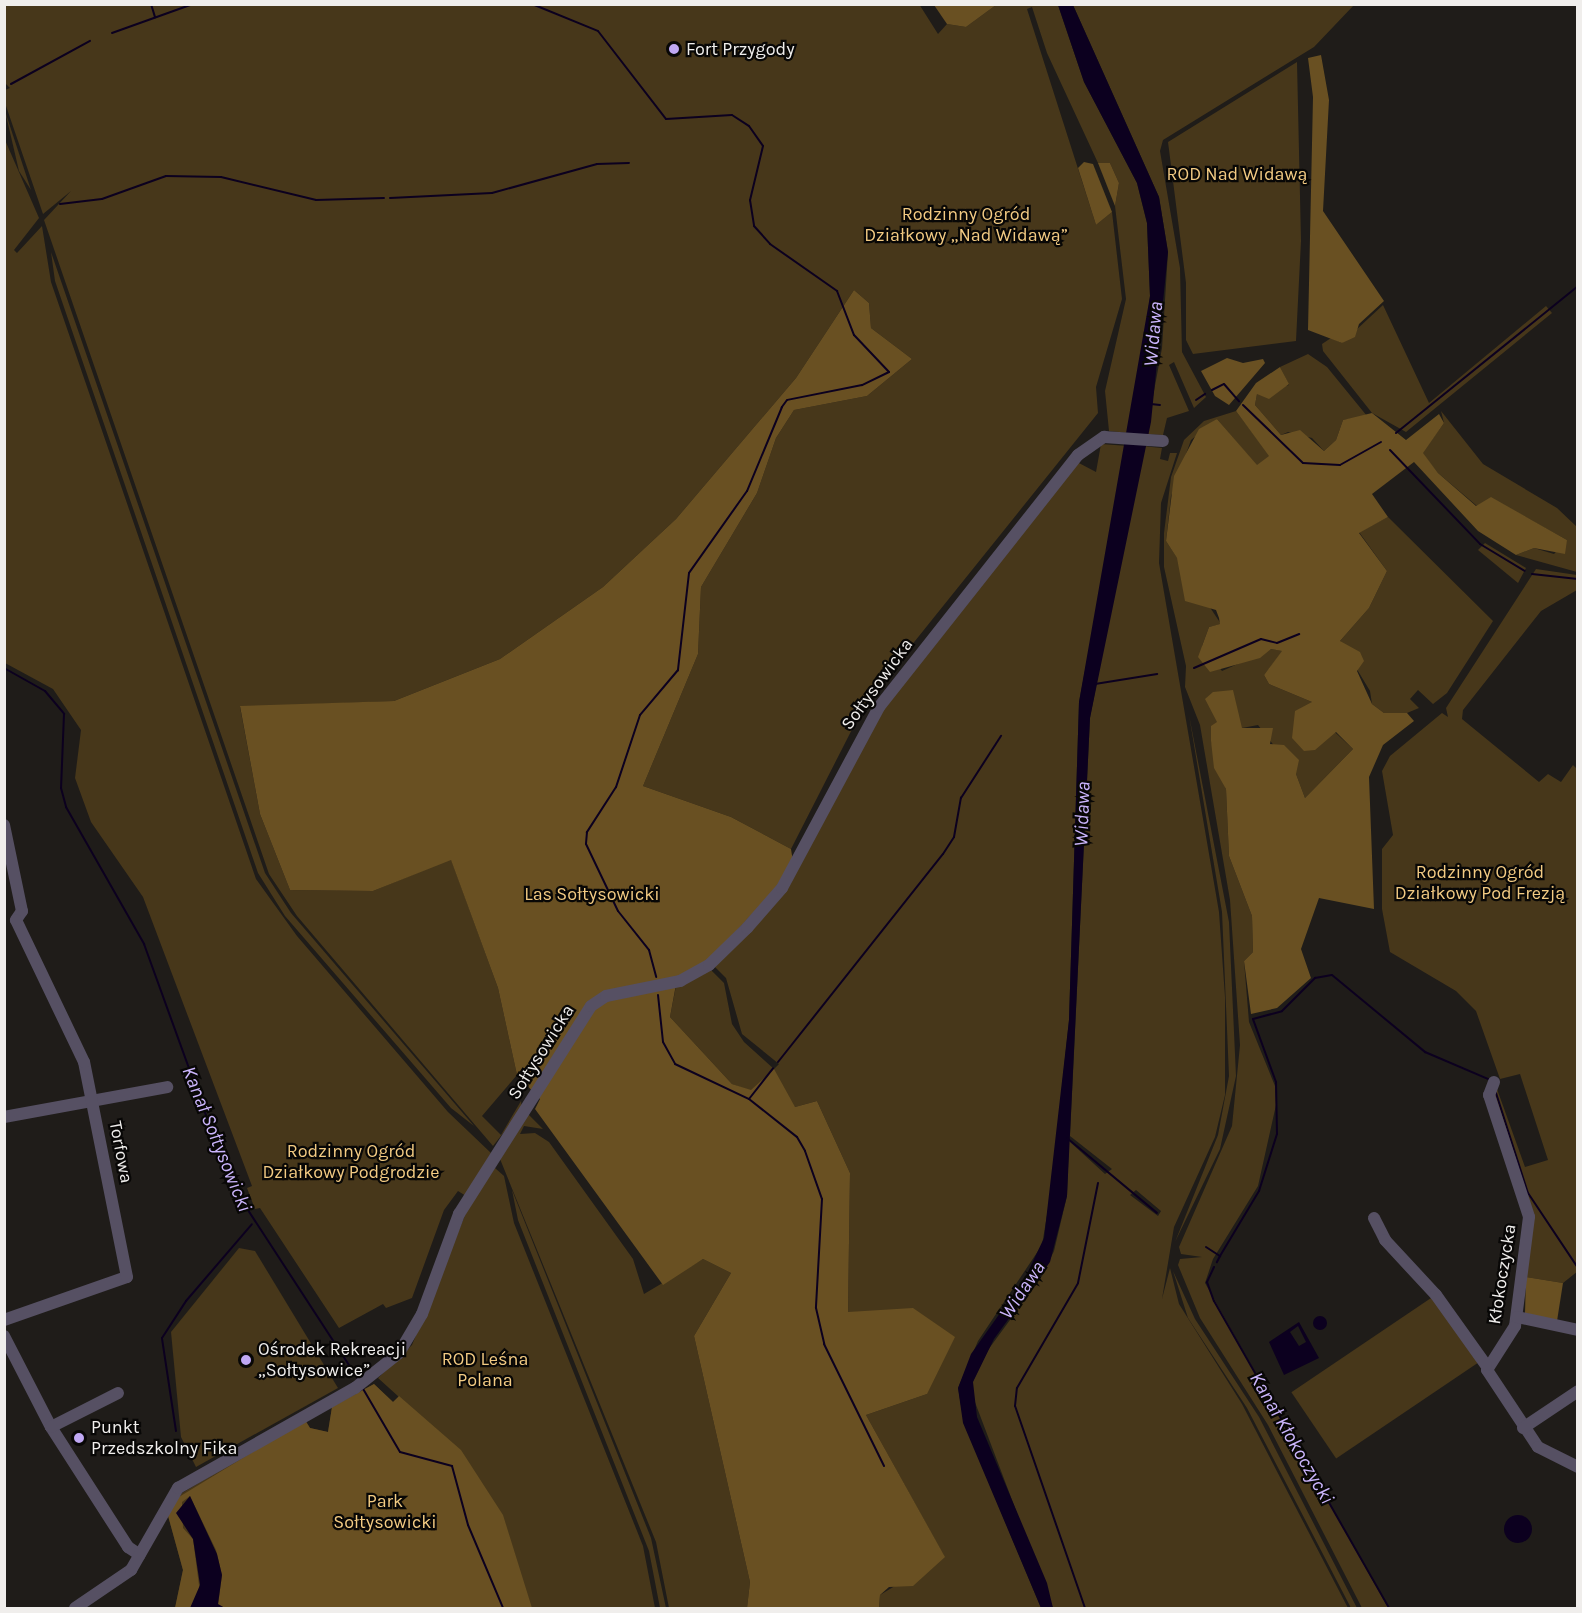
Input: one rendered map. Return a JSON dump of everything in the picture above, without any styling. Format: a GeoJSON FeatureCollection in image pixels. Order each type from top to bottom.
{"type":"FeatureCollection","features":[{"type":"Feature","properties":{"kind":"street","name":"Sołtysowicka"},"geometry":{"type":"LineString","coordinates":[[75,1608],[122,1579],[140,1555],[178,1488],[368,1380],[412,1336],[459,1214],[591,1006],[606,996],[663,988],[692,975],[768,905],[879,707],[1078,455],[1093,442],[1111,437],[1163,441]]}},
{"type":"Feature","properties":{"kind":"street","name":"Torfowa"},"geometry":{"type":"LineString","coordinates":[[4,825],[22,911],[10,919],[74,1031],[93,1101],[127,1277],[4,1320]]}},
{"type":"Feature","properties":{"kind":"street","name":"Kłokoczycka"},"geometry":{"type":"LineString","coordinates":[[1486,1365],[1512,1334],[1517,1317],[1529,1217],[1489,1095],[1494,1082]]}},
{"type":"Feature","properties":{"kind":"street"},"geometry":{"type":"LineString","coordinates":[[4,1117],[167,1087]]}},
{"type":"Feature","properties":{"kind":"street"},"geometry":{"type":"LineString","coordinates":[[1374,1218],[1385,1240],[1436,1295],[1486,1365],[1523,1428],[1538,1448],[1578,1467]]}},
{"type":"Feature","properties":{"kind":"street"},"geometry":{"type":"LineString","coordinates":[[1517,1317],[1578,1330]]}},
{"type":"Feature","properties":{"kind":"street"},"geometry":{"type":"LineString","coordinates":[[4,1336],[51,1427],[128,1547],[140,1555]]}},
{"type":"Feature","properties":{"kind":"street"},"geometry":{"type":"LineString","coordinates":[[1523,1428],[1578,1391]]}},
{"type":"Feature","properties":{"kind":"street"},"geometry":{"type":"LineString","coordinates":[[51,1427],[118,1393]]}},
{"type":"Feature","properties":{"kind":"green space","name":"Rodzinny Ogród Działkowy „Nad Widawą”"},"geometry":{"type":"Polygon","coordinates":[[[919,4],[938,34],[947,24],[966,27],[996,5],[1058,5],[1084,82],[1137,183],[1147,223],[1150,296],[1143,356],[1129,433],[1109,431],[1105,391],[1126,299],[1115,206],[1119,183],[1110,163],[1098,163],[1047,53],[1032,7],[1027,9],[1096,225],[1112,212],[1122,299],[1096,387],[1098,413],[866,702],[791,849],[731,817],[643,786],[698,654],[701,587],[757,493],[776,438],[794,410],[867,396],[912,359],[871,328],[869,303],[854,290],[796,378],[676,519],[603,587],[500,659],[394,701],[240,707],[260,814],[290,890],[373,891],[451,859],[498,988],[517,1075],[482,1116],[501,1135],[521,1101],[522,1109],[493,1146],[297,916],[269,874],[44,220],[71,191],[43,214],[5,103],[5,90],[10,88],[5,83],[4,5],[919,4]]]}},
{"type":"Feature","properties":{"kind":"green space"},"geometry":{"type":"Polygon","coordinates":[[[934,5],[996,5],[966,27],[947,24],[934,5]]]}},
{"type":"Feature","properties":{"kind":"green space"},"geometry":{"type":"Polygon","coordinates":[[[1073,5],[1354,5],[1314,47],[1163,140],[1160,151],[1180,268],[1182,352],[1206,397],[1194,408],[1174,362],[1169,365],[1189,411],[1167,418],[1163,435],[1146,434],[1162,348],[1168,252],[1159,197],[1073,5]]]}},
{"type":"Feature","properties":{"kind":"green space"},"geometry":{"type":"Polygon","coordinates":[[[1321,55],[1329,100],[1323,211],[1384,301],[1359,324],[1355,337],[1342,343],[1308,330],[1313,97],[1308,58],[1321,55]]]}},
{"type":"Feature","properties":{"kind":"green space","name":"ROD Nad Widawą"},"geometry":{"type":"Polygon","coordinates":[[[1297,62],[1301,241],[1296,341],[1193,354],[1186,340],[1186,283],[1168,142],[1297,62]]]}},
{"type":"Feature","properties":{"kind":"green space"},"geometry":{"type":"Polygon","coordinates":[[[5,111],[31,190],[19,171],[5,111]]]}},
{"type":"Feature","properties":{"kind":"green space","name":"Rodzinny Ogród Działkowy Podgrodzie"},"geometry":{"type":"Polygon","coordinates":[[[5,140],[39,218],[14,250],[17,253],[42,226],[51,282],[256,879],[297,936],[448,1112],[491,1153],[466,1196],[458,1191],[444,1210],[412,1298],[386,1308],[383,1304],[339,1328],[260,1208],[255,1209],[247,1188],[252,1186],[143,897],[91,822],[75,778],[81,730],[53,689],[5,663],[5,140]]]}},
{"type":"Feature","properties":{"kind":"green space"},"geometry":{"type":"Polygon","coordinates":[[[1084,162],[1093,164],[1112,212],[1096,225],[1078,168],[1084,162]]]}},
{"type":"Feature","properties":{"kind":"green space"},"geometry":{"type":"Polygon","coordinates":[[[1098,163],[1110,163],[1119,183],[1115,206],[1098,163]]]}},
{"type":"Feature","properties":{"kind":"green space"},"geometry":{"type":"Polygon","coordinates":[[[51,252],[265,873],[291,913],[474,1126],[451,1108],[285,916],[258,873],[55,281],[51,252]]]}},
{"type":"Feature","properties":{"kind":"green space","name":"Las Sołtysowicki"},"geometry":{"type":"Polygon","coordinates":[[[854,290],[869,303],[871,328],[912,359],[867,396],[794,410],[776,438],[757,493],[701,587],[698,654],[643,786],[731,817],[791,849],[793,862],[774,890],[707,963],[677,979],[670,1017],[732,1084],[751,1090],[774,1069],[795,1107],[817,1101],[850,1173],[848,1312],[913,1308],[955,1337],[927,1394],[866,1415],[945,1557],[913,1586],[889,1587],[880,1595],[879,1608],[747,1608],[750,1582],[694,1336],[731,1273],[703,1259],[663,1285],[535,1109],[540,1099],[517,1075],[498,988],[451,860],[373,891],[290,890],[260,814],[240,706],[394,701],[500,659],[603,587],[676,519],[796,378],[854,290]]]}},
{"type":"Feature","properties":{"kind":"green space"},"geometry":{"type":"Polygon","coordinates":[[[1383,305],[1429,403],[1546,306],[1552,313],[1406,432],[1372,413],[1323,351],[1322,344],[1331,338],[1342,343],[1383,305]]]}},
{"type":"Feature","properties":{"kind":"green space"},"geometry":{"type":"Polygon","coordinates":[[[1308,354],[1327,367],[1367,416],[1343,420],[1336,440],[1324,451],[1312,438],[1288,432],[1281,435],[1255,405],[1257,394],[1289,385],[1280,367],[1308,354]]]}},
{"type":"Feature","properties":{"kind":"green space"},"geometry":{"type":"Polygon","coordinates":[[[1227,358],[1243,363],[1263,359],[1265,363],[1229,405],[1215,396],[1201,371],[1227,358]]]}},
{"type":"Feature","properties":{"kind":"green space"},"geometry":{"type":"Polygon","coordinates":[[[1280,367],[1289,384],[1269,399],[1257,394],[1255,405],[1281,435],[1300,430],[1324,451],[1336,440],[1343,420],[1372,413],[1406,440],[1439,414],[1444,423],[1423,453],[1438,473],[1476,506],[1491,497],[1567,540],[1565,554],[1534,548],[1516,555],[1478,531],[1414,462],[1372,494],[1388,517],[1359,533],[1387,571],[1369,608],[1340,641],[1360,652],[1364,661],[1357,671],[1372,704],[1384,713],[1407,713],[1414,721],[1383,745],[1369,777],[1374,909],[1319,898],[1301,949],[1311,978],[1277,1008],[1251,1014],[1244,961],[1253,952],[1252,916],[1229,856],[1226,789],[1214,768],[1211,741],[1211,726],[1217,722],[1205,699],[1213,692],[1233,690],[1242,728],[1273,728],[1270,744],[1284,745],[1299,760],[1296,774],[1305,798],[1353,749],[1336,732],[1315,750],[1304,751],[1292,738],[1295,711],[1312,702],[1269,684],[1264,675],[1282,651],[1271,649],[1260,658],[1210,672],[1198,657],[1209,627],[1220,624],[1219,618],[1216,610],[1185,601],[1177,558],[1166,541],[1174,476],[1199,429],[1217,419],[1257,465],[1269,456],[1236,411],[1256,383],[1280,367]]]}},
{"type":"Feature","properties":{"kind":"green space"},"geometry":{"type":"Polygon","coordinates":[[[1236,411],[1270,456],[1257,466],[1217,419],[1191,440],[1171,496],[1166,541],[1221,624],[1209,627],[1202,646],[1222,671],[1271,649],[1283,651],[1264,675],[1269,684],[1312,702],[1309,708],[1353,749],[1305,798],[1296,774],[1258,725],[1242,728],[1218,722],[1211,741],[1226,789],[1229,856],[1252,916],[1253,952],[1244,961],[1249,1022],[1275,1086],[1276,1105],[1258,1186],[1213,1259],[1205,1283],[1388,1608],[1362,1608],[1268,1425],[1200,1318],[1178,1265],[1180,1259],[1202,1257],[1181,1254],[1179,1247],[1232,1126],[1240,1045],[1230,900],[1200,725],[1185,687],[1186,666],[1164,567],[1164,533],[1171,477],[1184,440],[1204,421],[1236,411]]]}},
{"type":"Feature","properties":{"kind":"green space"},"geometry":{"type":"Polygon","coordinates":[[[1441,411],[1483,464],[1557,508],[1577,527],[1577,572],[1516,555],[1534,548],[1554,554],[1567,540],[1491,498],[1477,506],[1438,473],[1422,453],[1444,423],[1441,411]]]}},
{"type":"Feature","properties":{"kind":"green space"},"geometry":{"type":"Polygon","coordinates":[[[1101,444],[1128,446],[1079,702],[1069,1020],[1051,1191],[1042,1245],[978,1341],[958,1388],[964,1423],[1041,1608],[879,1608],[880,1595],[944,1556],[866,1415],[927,1394],[877,1312],[848,1312],[850,1173],[817,1101],[795,1107],[732,1084],[670,1017],[676,986],[709,968],[724,983],[732,1024],[744,1042],[774,1069],[779,1064],[742,1034],[726,978],[713,965],[752,928],[883,710],[1077,462],[1096,472],[1101,444]]]}},
{"type":"Feature","properties":{"kind":"green space"},"geometry":{"type":"Polygon","coordinates":[[[1142,446],[1162,448],[1160,459],[1168,461],[1170,453],[1177,453],[1161,503],[1159,563],[1219,912],[1225,997],[1225,1095],[1215,1137],[1174,1227],[1162,1299],[1170,1268],[1179,1304],[1242,1404],[1348,1608],[1053,1608],[973,1397],[973,1381],[988,1350],[1042,1276],[1054,1251],[1067,1196],[1069,1141],[1105,1174],[1112,1169],[1070,1136],[1090,718],[1142,446]],[[1136,1190],[1130,1195],[1158,1216],[1161,1211],[1136,1190]]]}},
{"type":"Feature","properties":{"kind":"green space"},"geometry":{"type":"Polygon","coordinates":[[[1388,517],[1493,621],[1447,693],[1433,704],[1418,690],[1410,699],[1419,708],[1407,713],[1384,713],[1372,704],[1370,691],[1340,641],[1369,608],[1387,571],[1359,532],[1388,517]]]}},
{"type":"Feature","properties":{"kind":"green space"},"geometry":{"type":"Polygon","coordinates":[[[1485,543],[1526,568],[1518,583],[1478,550],[1485,543]]]}},
{"type":"Feature","properties":{"kind":"green space","name":"Rodzinny Ogród Działkowy Pod Frezją"},"geometry":{"type":"Polygon","coordinates":[[[1536,569],[1577,575],[1577,590],[1541,611],[1463,710],[1462,719],[1539,782],[1548,774],[1561,782],[1573,765],[1577,769],[1578,1271],[1563,1283],[1526,1277],[1532,1219],[1492,1096],[1497,1089],[1525,1167],[1548,1160],[1520,1074],[1500,1079],[1476,1011],[1456,991],[1390,952],[1382,909],[1382,849],[1393,835],[1382,771],[1390,756],[1442,713],[1448,717],[1446,708],[1536,569]]]}},
{"type":"Feature","properties":{"kind":"green space"},"geometry":{"type":"Polygon","coordinates":[[[1189,715],[1229,922],[1236,1076],[1220,1149],[1175,1242],[1218,1135],[1229,1076],[1222,912],[1189,715]]]}},
{"type":"Feature","properties":{"kind":"green space"},"geometry":{"type":"Polygon","coordinates":[[[528,1114],[543,1129],[524,1126],[520,1134],[535,1133],[549,1142],[633,1259],[644,1294],[703,1259],[731,1273],[694,1336],[750,1582],[747,1608],[669,1608],[656,1542],[500,1159],[528,1114]]]}},
{"type":"Feature","properties":{"kind":"green space","name":"ROD Leśna Polana"},"geometry":{"type":"Polygon","coordinates":[[[495,1168],[504,1176],[514,1223],[643,1546],[655,1608],[175,1608],[183,1570],[167,1512],[182,1493],[305,1420],[310,1428],[328,1432],[332,1407],[374,1384],[393,1402],[399,1397],[378,1378],[412,1345],[470,1203],[495,1168]]]}},
{"type":"Feature","properties":{"kind":"green space"},"geometry":{"type":"Polygon","coordinates":[[[512,1190],[651,1538],[666,1608],[660,1608],[649,1551],[518,1220],[512,1190]]]}},
{"type":"Feature","properties":{"kind":"green space","name":"Ośrodek Rekreacji „Sołtysowice”"},"geometry":{"type":"Polygon","coordinates":[[[239,1248],[255,1251],[338,1388],[196,1467],[181,1437],[171,1332],[239,1248]]]}},
{"type":"Feature","properties":{"kind":"green space"},"geometry":{"type":"Polygon","coordinates":[[[1173,1271],[1195,1319],[1259,1417],[1357,1608],[1351,1608],[1247,1408],[1188,1318],[1173,1271]]]}},
{"type":"Feature","properties":{"kind":"green space"},"geometry":{"type":"Polygon","coordinates":[[[1526,1277],[1563,1283],[1557,1321],[1525,1313],[1526,1277]]]}},
{"type":"Feature","properties":{"kind":"green space"},"geometry":{"type":"Polygon","coordinates":[[[1434,1296],[1479,1362],[1336,1459],[1291,1392],[1434,1296]]]}},
{"type":"Feature","properties":{"kind":"green space","name":"Park Sołtysowicki"},"geometry":{"type":"Polygon","coordinates":[[[374,1384],[393,1402],[399,1396],[461,1450],[503,1515],[532,1608],[225,1608],[218,1605],[222,1575],[216,1550],[190,1496],[182,1502],[183,1528],[193,1539],[200,1593],[190,1608],[175,1608],[183,1570],[167,1512],[174,1500],[305,1420],[310,1428],[328,1432],[332,1407],[374,1384]]]}},
{"type":"Feature","properties":{"kind":"water","name":"Widawa"},"geometry":{"type":"Polygon","coordinates":[[[1058,5],[1073,5],[1159,197],[1168,252],[1151,422],[1090,718],[1067,1196],[1050,1262],[994,1339],[973,1382],[977,1417],[1047,1583],[1053,1608],[1041,1608],[963,1423],[958,1388],[971,1354],[1025,1278],[1044,1238],[1069,1020],[1079,702],[1150,296],[1147,223],[1137,183],[1084,82],[1058,5]]]}},
{"type":"Feature","properties":{"kind":"water"},"geometry":{"type":"Polygon","coordinates":[[[1317,1316],[1323,1316],[1327,1323],[1323,1330],[1317,1330],[1313,1326],[1313,1320],[1317,1316]]]}},
{"type":"Feature","properties":{"kind":"water"},"geometry":{"type":"Polygon","coordinates":[[[1299,1322],[1319,1358],[1284,1375],[1269,1342],[1299,1322]],[[1298,1326],[1290,1332],[1299,1346],[1306,1342],[1298,1326]]]}},
{"type":"Feature","properties":{"kind":"water"},"geometry":{"type":"Polygon","coordinates":[[[190,1496],[217,1554],[222,1575],[218,1604],[225,1608],[190,1608],[200,1585],[193,1539],[176,1513],[190,1496]]]}},
{"type":"Feature","properties":{"kind":"water"},"geometry":{"type":"Polygon","coordinates":[[[1518,1515],[1528,1519],[1532,1529],[1528,1539],[1518,1543],[1508,1539],[1504,1529],[1508,1519],[1518,1515]]]}},
{"type":"Feature","properties":{"kind":"waterway","name":"Kanał Sołtysowicki"},"geometry":{"type":"LineString","coordinates":[[151,4],[155,17]]}},
{"type":"Feature","properties":{"kind":"waterway","name":"Kanał Sołtysowicki"},"geometry":{"type":"LineString","coordinates":[[112,33],[193,4]]}},
{"type":"Feature","properties":{"kind":"waterway"},"geometry":{"type":"LineString","coordinates":[[532,4],[598,31],[666,119],[732,115],[749,126],[763,146],[750,200],[754,226],[770,244],[837,291],[854,335],[889,372],[862,385],[787,400],[782,407],[747,491],[689,573],[678,670],[640,715],[616,787],[587,832],[586,844],[618,911],[649,950],[656,977]]}},
{"type":"Feature","properties":{"kind":"waterway","name":"Kanał Sołtysowicki"},"geometry":{"type":"LineString","coordinates":[[11,84],[90,41]]}},
{"type":"Feature","properties":{"kind":"waterway"},"geometry":{"type":"LineString","coordinates":[[390,198],[492,193],[597,164],[629,163]]}},
{"type":"Feature","properties":{"kind":"waterway"},"geometry":{"type":"LineString","coordinates":[[60,204],[102,199],[166,176],[221,177],[316,200],[384,198]]}},
{"type":"Feature","properties":{"kind":"waterway"},"geometry":{"type":"LineString","coordinates":[[1396,433],[1578,286]]}},
{"type":"Feature","properties":{"kind":"waterway"},"geometry":{"type":"LineString","coordinates":[[1212,390],[1224,384],[1239,401]]}},
{"type":"Feature","properties":{"kind":"waterway"},"geometry":{"type":"LineString","coordinates":[[1196,400],[1205,394]]}},
{"type":"Feature","properties":{"kind":"waterway"},"geometry":{"type":"LineString","coordinates":[[1151,404],[1160,405]]}},
{"type":"Feature","properties":{"kind":"waterway"},"geometry":{"type":"LineString","coordinates":[[1243,405],[1303,463],[1340,465],[1381,442]]}},
{"type":"Feature","properties":{"kind":"waterway"},"geometry":{"type":"LineString","coordinates":[[1390,450],[1480,544],[1525,571]]}},
{"type":"Feature","properties":{"kind":"waterway"},"geometry":{"type":"LineString","coordinates":[[1532,574],[1578,579]]}},
{"type":"Feature","properties":{"kind":"waterway"},"geometry":{"type":"LineString","coordinates":[[1194,668],[1261,639],[1277,643],[1299,634]]}},
{"type":"Feature","properties":{"kind":"waterway","name":"Kanał Sołtysowicki"},"geometry":{"type":"LineString","coordinates":[[4,668],[45,691],[64,714],[61,788],[66,807],[144,944],[231,1184],[358,1379]]}},
{"type":"Feature","properties":{"kind":"waterway"},"geometry":{"type":"LineString","coordinates":[[1095,684],[1157,674]]}},
{"type":"Feature","properties":{"kind":"waterway"},"geometry":{"type":"LineString","coordinates":[[778,1062],[943,854],[954,837],[961,798],[1001,736]]}},
{"type":"Feature","properties":{"kind":"waterway"},"geometry":{"type":"LineString","coordinates":[[1220,1256],[1259,1191],[1277,1134],[1276,1082],[1253,1019],[1282,1011],[1315,978],[1332,975],[1425,1052],[1488,1079]]}},
{"type":"Feature","properties":{"kind":"waterway"},"geometry":{"type":"LineString","coordinates":[[658,995],[663,1042],[675,1064],[749,1099],[797,1137],[805,1151],[822,1199],[816,1308],[824,1344],[884,1466]]}},
{"type":"Feature","properties":{"kind":"waterway"},"geometry":{"type":"LineString","coordinates":[[749,1099],[773,1068]]}},
{"type":"Feature","properties":{"kind":"waterway"},"geometry":{"type":"LineString","coordinates":[[1496,1093],[1528,1193],[1578,1268]]}},
{"type":"Feature","properties":{"kind":"waterway","name":"Kanał Kłokoczycki"},"geometry":{"type":"LineString","coordinates":[[1067,1138],[1157,1213]]}},
{"type":"Feature","properties":{"kind":"waterway"},"geometry":{"type":"LineString","coordinates":[[1085,1608],[1015,1406],[1017,1388],[1078,1283],[1098,1183]]}},
{"type":"Feature","properties":{"kind":"waterway"},"geometry":{"type":"LineString","coordinates":[[176,1431],[162,1338],[186,1301],[252,1224]]}},
{"type":"Feature","properties":{"kind":"waterway","name":"Kanał Kłokoczycki"},"geometry":{"type":"LineString","coordinates":[[1206,1247],[1220,1256],[1217,1262]]}},
{"type":"Feature","properties":{"kind":"waterway","name":"Kanał Kłokoczycki"},"geometry":{"type":"LineString","coordinates":[[1214,1267],[1207,1282],[1214,1301],[1389,1608]]}},
{"type":"Feature","properties":{"kind":"waterway","name":"Kanał Sołtysowicki"},"geometry":{"type":"LineString","coordinates":[[362,1387],[400,1452],[452,1466],[468,1525],[503,1608]]}},
{"type":"Feature","properties":{"kind":"place","name":"Fort Przygody"},"geometry":{"type":"Point","coordinates":[674,49]}},
{"type":"Feature","properties":{"kind":"place","name":"Ośrodek Rekreacji „Sołtysowice”"},"geometry":{"type":"Point","coordinates":[246,1360]}},
{"type":"Feature","properties":{"kind":"place","name":"Punkt Przedszkolny Fika"},"geometry":{"type":"Point","coordinates":[79,1438]}}]}
